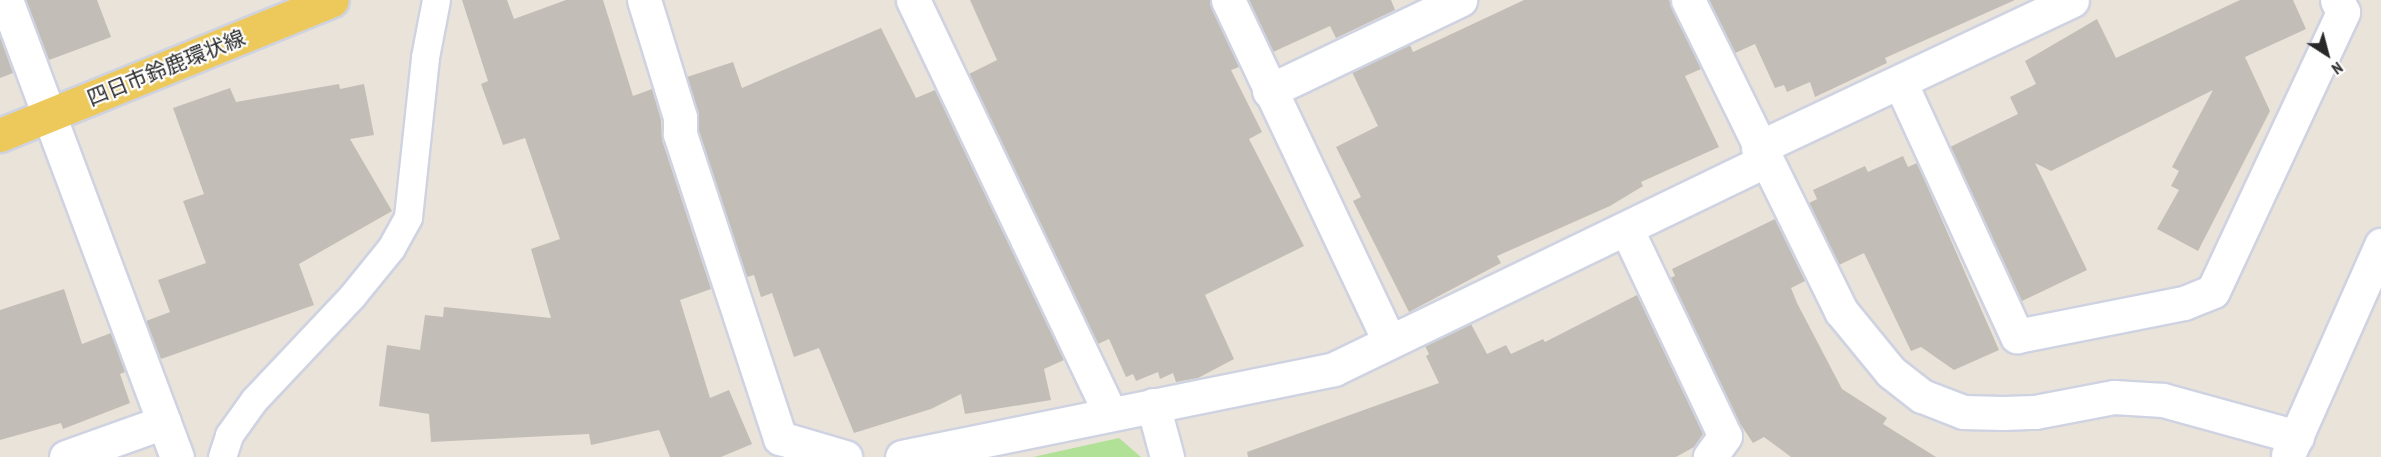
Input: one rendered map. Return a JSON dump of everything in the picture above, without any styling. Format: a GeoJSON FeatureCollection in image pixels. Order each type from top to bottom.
{"type":"FeatureCollection","features":[{"type":"Feature","properties":{"kind":"main road","name":"四日市鈴鹿環状線"},"geometry":{"type":"LineString","coordinates":[[0,135],[332,0]]}},
{"type":"Feature","properties":{"kind":"street"},"geometry":{"type":"LineString","coordinates":[[6,0],[177,457]]}},
{"type":"Feature","properties":{"kind":"street"},"geometry":{"type":"LineString","coordinates":[[644,0],[680,117],[680,134],[780,438],[845,457]]}},
{"type":"Feature","properties":{"kind":"street"},"geometry":{"type":"LineString","coordinates":[[913,0],[1110,413]]}},
{"type":"Feature","properties":{"kind":"street"},"geometry":{"type":"LineString","coordinates":[[1227,0],[1390,342]]}},
{"type":"Feature","properties":{"kind":"street"},"geometry":{"type":"LineString","coordinates":[[1269,91],[1460,0]]}},
{"type":"Feature","properties":{"kind":"street"},"geometry":{"type":"LineString","coordinates":[[1688,0],[1761,155],[1841,312],[1891,372],[1922,396],[1963,412],[2035,412],[2114,397],[2163,400],[2292,447],[2381,245]]}},
{"type":"Feature","properties":{"kind":"street"},"geometry":{"type":"LineString","coordinates":[[902,457],[1334,369],[1627,230],[1761,155],[1900,82],[2072,0]]}},
{"type":"Feature","properties":{"kind":"street"},"geometry":{"type":"LineString","coordinates":[[1900,82],[2017,336],[2184,303],[2213,291],[2343,12],[2337,0]]}},
{"type":"Feature","properties":{"kind":"street"},"geometry":{"type":"LineString","coordinates":[[1627,230],[1725,436],[1715,456]]}},
{"type":"Feature","properties":{"kind":"street"},"geometry":{"type":"LineString","coordinates":[[1153,405],[1167,457]]}},
{"type":"Feature","properties":{"kind":"street"},"geometry":{"type":"LineString","coordinates":[[66,457],[164,422]]}},
{"type":"Feature","properties":{"kind":"lane"},"geometry":{"type":"LineString","coordinates":[[222,457],[229,435],[254,400],[352,296],[391,248],[408,217],[425,57],[436,0]]}},
{"type":"Feature","properties":{"kind":"green space"},"geometry":{"type":"Polygon","coordinates":[[[1119,438],[1141,457],[1033,457],[1119,438]]]}},
{"type":"Feature","properties":{"kind":"building"},"geometry":{"type":"Polygon","coordinates":[[[26,0],[97,0],[111,37],[49,60],[26,0]]]}},
{"type":"Feature","properties":{"kind":"building"},"geometry":{"type":"Polygon","coordinates":[[[462,0],[507,0],[514,19],[566,0],[603,0],[633,96],[652,89],[661,120],[662,140],[711,289],[680,300],[710,398],[729,390],[752,444],[721,457],[670,457],[659,430],[591,445],[589,434],[431,442],[429,414],[379,406],[387,345],[420,350],[425,315],[443,317],[444,307],[551,318],[531,249],[560,239],[525,138],[503,145],[481,84],[488,81],[462,0]]]}},
{"type":"Feature","properties":{"kind":"building"},"geometry":{"type":"Polygon","coordinates":[[[970,0],[1210,0],[1239,67],[1231,70],[1262,132],[1249,139],[1304,246],[1205,295],[1234,359],[1198,378],[1176,382],[1173,373],[1160,379],[1158,372],[1136,381],[1133,374],[1126,377],[1109,339],[1098,344],[969,74],[997,60],[970,0]]]}},
{"type":"Feature","properties":{"kind":"building"},"geometry":{"type":"Polygon","coordinates":[[[1249,0],[1391,0],[1395,10],[1336,38],[1330,26],[1273,52],[1249,0]]]}},
{"type":"Feature","properties":{"kind":"building"},"geometry":{"type":"Polygon","coordinates":[[[1524,0],[1669,0],[1701,69],[1685,76],[1719,147],[1641,182],[1643,186],[1610,206],[1497,256],[1501,263],[1409,312],[1353,201],[1361,197],[1336,147],[1378,126],[1352,72],[1410,45],[1413,52],[1524,0]]]}},
{"type":"Feature","properties":{"kind":"building"},"geometry":{"type":"Polygon","coordinates":[[[1709,0],[2015,0],[1885,58],[1887,63],[1815,97],[1810,82],[1787,92],[1784,85],[1775,88],[1755,44],[1735,53],[1709,0]]]}},
{"type":"Feature","properties":{"kind":"building"},"geometry":{"type":"Polygon","coordinates":[[[2240,0],[2293,0],[2306,29],[2245,57],[2270,111],[2198,251],[2157,229],[2179,190],[2171,186],[2179,171],[2172,167],[2213,90],[2051,171],[2035,163],[2087,270],[2022,301],[1950,147],[2018,114],[2010,97],[2036,84],[2025,61],[2097,19],[2116,58],[2240,0]]]}},
{"type":"Feature","properties":{"kind":"building"},"geometry":{"type":"Polygon","coordinates":[[[881,28],[916,98],[935,90],[1064,360],[1044,369],[1051,400],[965,414],[961,394],[931,409],[854,433],[819,348],[794,357],[772,293],[761,297],[754,275],[747,277],[699,131],[698,112],[687,77],[733,62],[742,88],[881,28]]]}},
{"type":"Feature","properties":{"kind":"building"},"geometry":{"type":"Polygon","coordinates":[[[0,37],[13,73],[0,78],[0,37]]]}},
{"type":"Feature","properties":{"kind":"building"},"geometry":{"type":"Polygon","coordinates":[[[339,84],[340,89],[364,84],[374,135],[350,139],[392,211],[299,264],[314,305],[161,359],[146,321],[170,312],[158,280],[206,263],[183,201],[204,194],[173,108],[230,88],[236,102],[339,84]]]}},
{"type":"Feature","properties":{"kind":"building"},"geometry":{"type":"Polygon","coordinates":[[[1903,156],[1908,167],[1917,163],[1999,350],[1954,370],[1921,347],[1911,351],[1864,253],[1839,265],[1809,203],[1817,199],[1813,190],[1865,166],[1868,172],[1903,156]]]}},
{"type":"Feature","properties":{"kind":"building"},"geometry":{"type":"Polygon","coordinates":[[[1775,219],[1805,281],[1791,288],[1842,389],[1887,418],[1883,424],[1936,457],[1791,457],[1764,437],[1753,443],[1739,422],[1670,278],[1675,276],[1672,269],[1775,219]]]}},
{"type":"Feature","properties":{"kind":"building"},"geometry":{"type":"Polygon","coordinates":[[[64,289],[82,344],[111,333],[125,372],[120,374],[130,403],[63,429],[61,423],[0,440],[0,310],[64,289]]]}},
{"type":"Feature","properties":{"kind":"building"},"geometry":{"type":"Polygon","coordinates":[[[1637,295],[1703,434],[1694,447],[1676,457],[1248,457],[1247,452],[1439,383],[1426,356],[1429,354],[1425,346],[1471,324],[1487,354],[1506,345],[1511,354],[1543,339],[1545,342],[1637,295]]]}}]}
